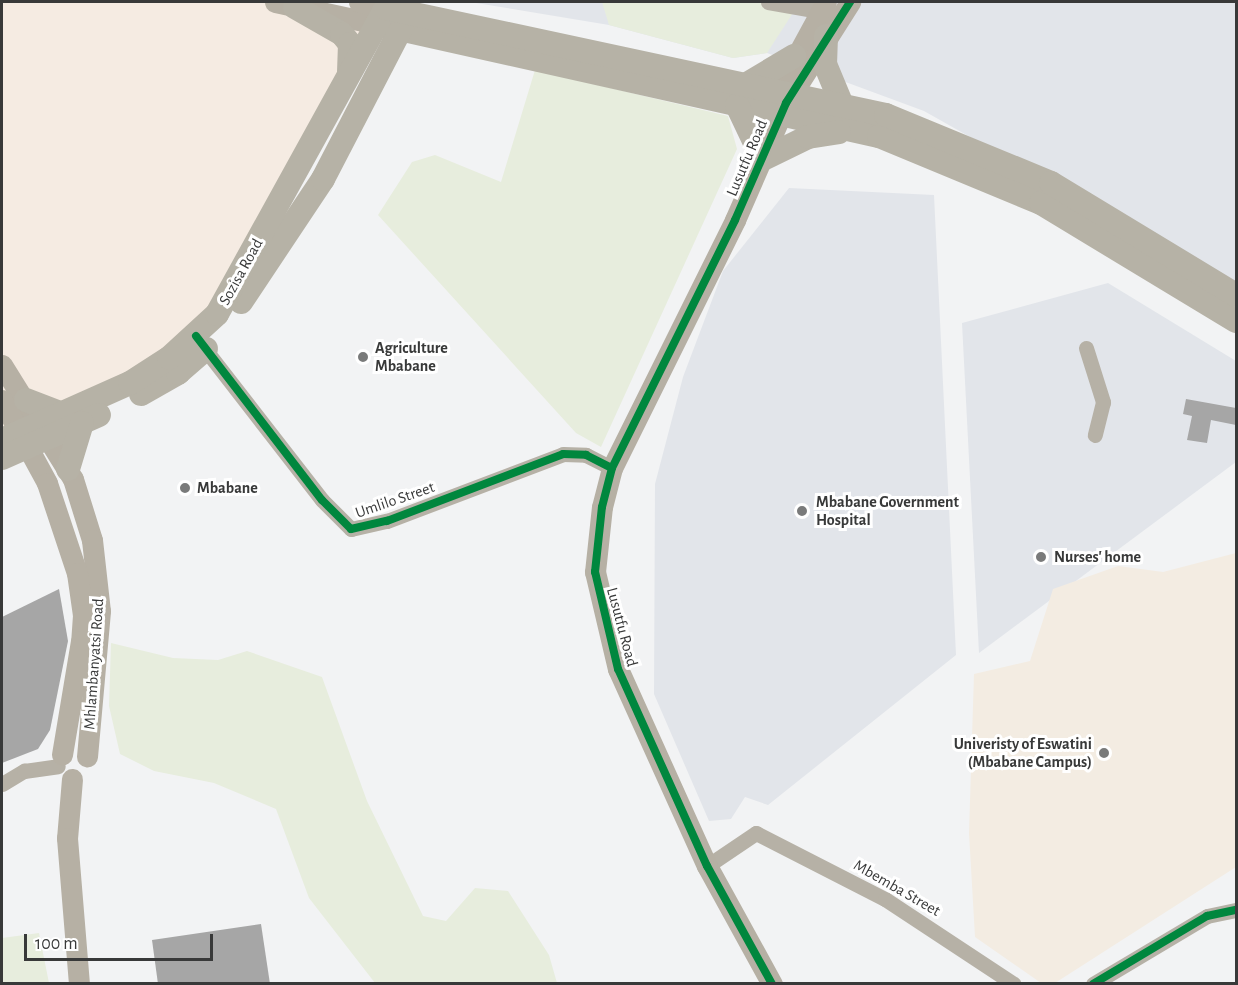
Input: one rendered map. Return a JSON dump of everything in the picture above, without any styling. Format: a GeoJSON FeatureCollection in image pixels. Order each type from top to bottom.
{"type":"FeatureCollection","features":[{"type":"Feature","properties":{"kind":"main road"},"geometry":{"type":"LineString","coordinates":[[439,2],[472,26]]}},
{"type":"Feature","properties":{"kind":"main road"},"geometry":{"type":"LineString","coordinates":[[285,4],[330,25],[350,44],[347,80]]}},
{"type":"Feature","properties":{"kind":"main road"},"geometry":{"type":"LineString","coordinates":[[396,13],[472,26],[779,102],[850,130],[879,136],[1041,203],[1236,321]]}},
{"type":"Feature","properties":{"kind":"main road"},"geometry":{"type":"LineString","coordinates":[[396,13],[452,43],[742,94],[794,56]]}},
{"type":"Feature","properties":{"kind":"main road","name":"Sozisa Road"},"geometry":{"type":"LineString","coordinates":[[33,439],[178,373],[323,179],[381,67],[396,13]]}},
{"type":"Feature","properties":{"kind":"main road","name":"Sozisa Road"},"geometry":{"type":"LineString","coordinates":[[200,343],[347,80],[396,13]]}},
{"type":"Feature","properties":{"kind":"main road"},"geometry":{"type":"LineString","coordinates":[[826,36],[825,64],[842,105]]}},
{"type":"Feature","properties":{"kind":"main road"},"geometry":{"type":"LineString","coordinates":[[381,67],[406,50],[452,43]]}},
{"type":"Feature","properties":{"kind":"main road"},"geometry":{"type":"LineString","coordinates":[[742,94],[758,152],[808,137],[850,130]]}},
{"type":"Feature","properties":{"kind":"main road"},"geometry":{"type":"LineString","coordinates":[[779,102],[842,105],[886,115],[1051,183],[1236,295]]}},
{"type":"Feature","properties":{"kind":"main road"},"geometry":{"type":"LineString","coordinates":[[26,400],[33,439],[68,470]]}},
{"type":"Feature","properties":{"kind":"street"},"geometry":{"type":"LineString","coordinates":[[359,2],[396,13]]}},
{"type":"Feature","properties":{"kind":"street"},"geometry":{"type":"LineString","coordinates":[[768,2],[822,6],[794,56],[779,102]]}},
{"type":"Feature","properties":{"kind":"street"},"geometry":{"type":"LineString","coordinates":[[779,102],[850,2]]}},
{"type":"Feature","properties":{"kind":"street"},"geometry":{"type":"LineString","coordinates":[[285,4],[396,13]]}},
{"type":"Feature","properties":{"kind":"street","name":"Lusutfu Road"},"geometry":{"type":"LineString","coordinates":[[772,984],[707,866],[618,669],[599,603],[596,561],[612,468],[735,220],[758,152],[779,102]]}},
{"type":"Feature","properties":{"kind":"street","name":"Umlilo Street"},"geometry":{"type":"LineString","coordinates":[[200,343],[322,500],[351,529],[387,521],[563,453],[586,454],[612,468]]}},
{"type":"Feature","properties":{"kind":"street"},"geometry":{"type":"LineString","coordinates":[[1086,348],[1103,402],[1095,435]]}},
{"type":"Feature","properties":{"kind":"street"},"geometry":{"type":"LineString","coordinates":[[2,365],[26,400]]}},
{"type":"Feature","properties":{"kind":"street"},"geometry":{"type":"LineString","coordinates":[[2,400],[33,439]]}},
{"type":"Feature","properties":{"kind":"street","name":"Mhlambanyatsi Road"},"geometry":{"type":"LineString","coordinates":[[33,439],[68,470],[92,540],[100,611],[87,756],[75,748],[64,766]]}},
{"type":"Feature","properties":{"kind":"street","name":"Mhlambanyatsi Road"},"geometry":{"type":"LineString","coordinates":[[33,439],[77,573],[83,615],[64,766],[67,838],[79,984]]}},
{"type":"Feature","properties":{"kind":"street"},"geometry":{"type":"LineString","coordinates":[[2,784],[24,771],[64,766]]}},
{"type":"Feature","properties":{"kind":"street","name":"Mbemba Street"},"geometry":{"type":"LineString","coordinates":[[707,866],[756,833],[885,899],[1014,984]]}},
{"type":"Feature","properties":{"kind":"street"},"geometry":{"type":"LineString","coordinates":[[1093,984],[1207,916],[1236,910]]}},
{"type":"Feature","properties":{"kind":"shaded area"},"geometry":{"type":"Polygon","coordinates":[[[2,2],[275,2],[377,24],[196,336],[2,440],[2,2]]]}},
{"type":"Feature","properties":{"kind":"shaded area"},"geometry":{"type":"Polygon","coordinates":[[[470,2],[1236,2],[1236,287],[924,111],[767,53],[733,58],[609,25],[470,2]]]}},
{"type":"Feature","properties":{"kind":"shaded area","name":"Mbabane Government Hospital"},"geometry":{"type":"Polygon","coordinates":[[[789,188],[934,195],[956,655],[768,805],[745,797],[731,819],[709,821],[654,694],[655,484],[683,377],[723,271],[789,188]]]}},
{"type":"Feature","properties":{"kind":"shaded area","name":"Nurses' home"},"geometry":{"type":"Polygon","coordinates":[[[1108,283],[1236,361],[1236,462],[979,653],[962,323],[1108,283]]]}},
{"type":"Feature","properties":{"kind":"shaded area","name":"Univeristy of Eswatini (Mbabane Campus)"},"geometry":{"type":"Polygon","coordinates":[[[1236,553],[1236,867],[1055,983],[1041,983],[975,937],[969,833],[974,674],[1030,661],[1053,589],[1118,566],[1163,572],[1236,553]]]}},
{"type":"Feature","properties":{"kind":"green space"},"geometry":{"type":"Polygon","coordinates":[[[602,2],[800,2],[767,53],[733,58],[609,25],[602,2]]]}},
{"type":"Feature","properties":{"kind":"green space"},"geometry":{"type":"Polygon","coordinates":[[[535,70],[728,116],[737,149],[601,447],[576,433],[378,215],[412,162],[435,155],[501,182],[535,70]]]}},
{"type":"Feature","properties":{"kind":"green space"},"geometry":{"type":"Polygon","coordinates":[[[111,643],[173,658],[218,660],[247,651],[322,677],[367,801],[423,916],[446,921],[475,888],[508,891],[549,955],[557,983],[375,983],[309,898],[276,809],[214,783],[154,771],[120,754],[109,706],[111,643]]]}},
{"type":"Feature","properties":{"kind":"green space"},"geometry":{"type":"Polygon","coordinates":[[[39,933],[49,983],[2,983],[2,938],[39,933]]]}},
{"type":"Feature","properties":{"kind":"building"},"geometry":{"type":"Polygon","coordinates":[[[1186,399],[1236,408],[1236,425],[1211,420],[1207,443],[1187,440],[1192,416],[1183,414],[1186,399]]]}},
{"type":"Feature","properties":{"kind":"building"},"geometry":{"type":"Polygon","coordinates":[[[59,589],[68,641],[50,730],[38,749],[2,763],[2,617],[59,589]]]}},
{"type":"Feature","properties":{"kind":"building"},"geometry":{"type":"Polygon","coordinates":[[[261,924],[270,984],[158,984],[152,940],[261,924]]]}},
{"type":"Feature","properties":{"kind":"cycle path"},"geometry":{"type":"LineString","coordinates":[[772,984],[707,866],[618,669],[595,572],[602,507],[612,468],[735,220],[786,103],[850,2]]}},
{"type":"Feature","properties":{"kind":"cycle path"},"geometry":{"type":"LineString","coordinates":[[196,336],[322,500],[351,529],[387,521],[563,454],[586,455],[612,468]]}},
{"type":"Feature","properties":{"kind":"cycle path"},"geometry":{"type":"LineString","coordinates":[[1093,984],[1207,916],[1236,910]]}},
{"type":"Feature","properties":{"kind":"place","name":"Agriculture Mbabane"},"geometry":{"type":"Point","coordinates":[363,357]}},
{"type":"Feature","properties":{"kind":"place","name":"Mbabane"},"geometry":{"type":"Point","coordinates":[185,488]}},
{"type":"Feature","properties":{"kind":"place","name":"Mbabane Government Hospital"},"geometry":{"type":"Point","coordinates":[802,511]}},
{"type":"Feature","properties":{"kind":"place","name":"Nurses' home"},"geometry":{"type":"Point","coordinates":[1041,557]}},
{"type":"Feature","properties":{"kind":"place","name":"Univeristy of Eswatini (Mbabane Campus)"},"geometry":{"type":"Point","coordinates":[1104,753]}}]}
